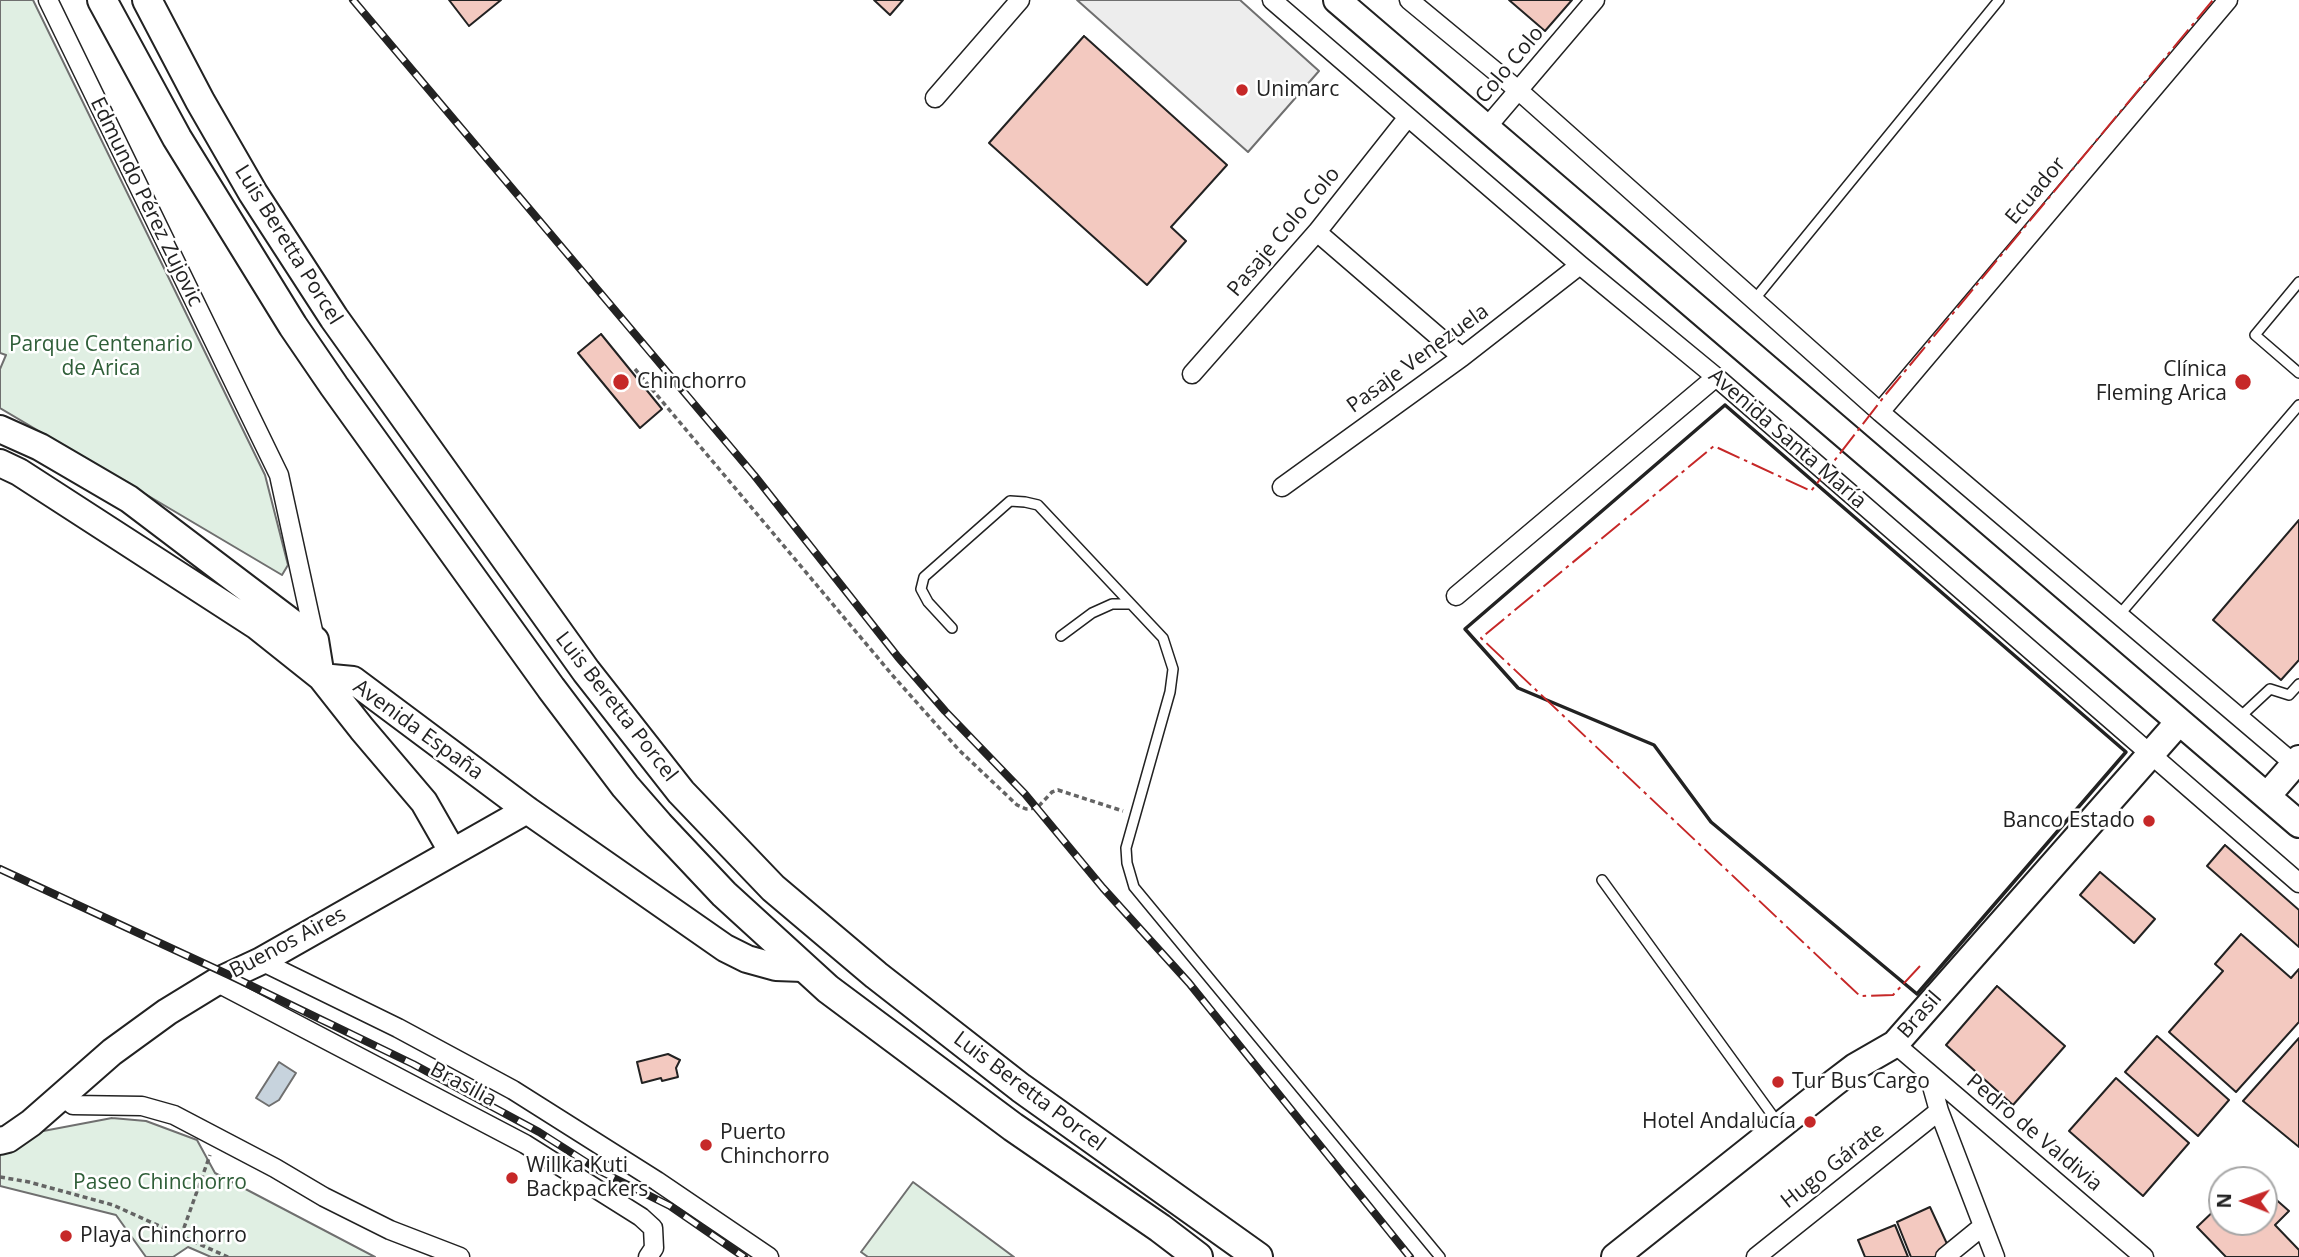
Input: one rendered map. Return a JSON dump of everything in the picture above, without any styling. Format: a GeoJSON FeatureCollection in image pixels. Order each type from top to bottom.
{"type":"FeatureCollection","features":[{"type":"Feature","properties":{"kind":"main road","name":"Luis Beretta Porcel"},"geometry":{"type":"LineString","coordinates":[[102,0],[177,138],[293,326],[551,688],[625,786],[659,825],[724,894],[803,968],[868,1020],[1013,1127],[1198,1257]]}},
{"type":"Feature","properties":{"kind":"main road","name":"Luis Beretta Porcel"},"geometry":{"type":"LineString","coordinates":[[146,0],[253,193],[334,318],[579,661],[681,792],[773,888],[876,975],[1038,1101],[1258,1257]]}},
{"type":"Feature","properties":{"kind":"street","name":"Edmundo Pérez Zujovic"},"geometry":{"type":"LineString","coordinates":[[48,0],[279,475],[309,606],[321,677],[424,802],[452,851]]}},
{"type":"Feature","properties":{"kind":"street"},"geometry":{"type":"LineString","coordinates":[[935,98],[1020,0]]}},
{"type":"Feature","properties":{"kind":"street","name":"Avenida Santa María"},"geometry":{"type":"LineString","coordinates":[[1272,0],[1580,265],[1716,377],[2299,883]]}},
{"type":"Feature","properties":{"kind":"street","name":"Avenida Santa María"},"geometry":{"type":"LineString","coordinates":[[1337,0],[2299,824]]}},
{"type":"Feature","properties":{"kind":"street"},"geometry":{"type":"LineString","coordinates":[[1409,0],[1518,90],[1880,412],[2298,764],[2267,796]]}},
{"type":"Feature","properties":{"kind":"street","name":"Colo Colo"},"geometry":{"type":"LineString","coordinates":[[1487,127],[1595,0]]}},
{"type":"Feature","properties":{"kind":"street","name":"Ecuador"},"geometry":{"type":"LineString","coordinates":[[1880,412],[2228,0]]}},
{"type":"Feature","properties":{"kind":"street","name":"Pasaje Colo Colo"},"geometry":{"type":"LineString","coordinates":[[1192,374],[1317,232],[1408,117]]}},
{"type":"Feature","properties":{"kind":"street"},"geometry":{"type":"LineString","coordinates":[[1317,232],[1462,357]]}},
{"type":"Feature","properties":{"kind":"street","name":"Pasaje Venezuela"},"geometry":{"type":"LineString","coordinates":[[1282,487],[1462,357],[1580,265]]}},
{"type":"Feature","properties":{"kind":"street"},"geometry":{"type":"LineString","coordinates":[[1456,596],[1716,377]]}},
{"type":"Feature","properties":{"kind":"street"},"geometry":{"type":"LineString","coordinates":[[0,429],[40,447],[129,499],[315,640]]}},
{"type":"Feature","properties":{"kind":"street"},"geometry":{"type":"LineString","coordinates":[[0,463],[257,626],[321,677]]}},
{"type":"Feature","properties":{"kind":"street"},"geometry":{"type":"LineString","coordinates":[[274,610],[300,613],[309,606]]}},
{"type":"Feature","properties":{"kind":"street","name":"Avenida España"},"geometry":{"type":"LineString","coordinates":[[321,677],[353,680],[527,810],[725,948],[757,962],[784,968],[803,968]]}},
{"type":"Feature","properties":{"kind":"street","name":"Brasil"},"geometry":{"type":"LineString","coordinates":[[1615,1257],[1855,1067],[1895,1044],[2179,722]]}},
{"type":"Feature","properties":{"kind":"street","name":"Buenos Aires"},"geometry":{"type":"LineString","coordinates":[[0,1141],[8,1139],[31,1123],[112,1052],[167,1012],[216,982],[261,961],[527,810]]}},
{"type":"Feature","properties":{"kind":"street"},"geometry":{"type":"LineString","coordinates":[[261,961],[398,1028],[513,1090],[657,1181],[769,1257]]}},
{"type":"Feature","properties":{"kind":"street","name":"Brasilia"},"geometry":{"type":"LineString","coordinates":[[216,982],[525,1144],[641,1217],[653,1228],[654,1248],[648,1257]]}},
{"type":"Feature","properties":{"kind":"street","name":"Pedro de Valdivia"},"geometry":{"type":"LineString","coordinates":[[1895,1044],[2144,1257]]}},
{"type":"Feature","properties":{"kind":"street"},"geometry":{"type":"LineString","coordinates":[[1928,1072],[1939,1111],[1995,1257]]}},
{"type":"Feature","properties":{"kind":"street"},"geometry":{"type":"LineString","coordinates":[[62,1096],[73,1105],[142,1106],[174,1115],[390,1230],[460,1257]]}},
{"type":"Feature","properties":{"kind":"street","name":"Hugo Gárate"},"geometry":{"type":"LineString","coordinates":[[1756,1257],[1939,1111]]}},
{"type":"Feature","properties":{"kind":"street"},"geometry":{"type":"LineString","coordinates":[[1945,1257],[1983,1226]]}},
{"type":"Feature","properties":{"kind":"lane"},"geometry":{"type":"LineString","coordinates":[[1754,300],[1999,0]]}},
{"type":"Feature","properties":{"kind":"lane"},"geometry":{"type":"LineString","coordinates":[[2299,282],[2255,335],[2299,373]]}},
{"type":"Feature","properties":{"kind":"lane"},"geometry":{"type":"LineString","coordinates":[[2120,614],[2299,405]]}},
{"type":"Feature","properties":{"kind":"lane"},"geometry":{"type":"LineString","coordinates":[[952,628],[928,602],[921,589],[924,577],[1010,502],[1025,502],[1038,505],[1163,638],[1173,669],[1170,692],[1126,848],[1134,887],[1440,1257]]}},
{"type":"Feature","properties":{"kind":"lane"},"geometry":{"type":"LineString","coordinates":[[1061,636],[1092,613],[1112,604],[1131,604]]}},
{"type":"Feature","properties":{"kind":"lane"},"geometry":{"type":"LineString","coordinates":[[2240,717],[2270,689],[2289,695],[2299,684]]}},
{"type":"Feature","properties":{"kind":"lane"},"geometry":{"type":"LineString","coordinates":[[1602,880],[1780,1126]]}},
{"type":"Feature","properties":{"kind":"path"},"geometry":{"type":"LineString","coordinates":[[635,369],[894,677],[959,750],[1017,805],[1026,809],[1037,808],[1052,792],[1058,790],[1136,816]]}},
{"type":"Feature","properties":{"kind":"path"},"geometry":{"type":"LineString","coordinates":[[181,1236],[216,1138]]}},
{"type":"Feature","properties":{"kind":"path"},"geometry":{"type":"LineString","coordinates":[[0,1177],[29,1182],[113,1205],[228,1257]]}},
{"type":"Feature","properties":{"kind":"green space","name":"Parque Centenario de Arica"},"geometry":{"type":"Polygon","coordinates":[[[0,0],[33,0],[265,475],[288,565],[282,575],[0,408],[0,369],[6,355],[0,353],[0,0]]]}},
{"type":"Feature","properties":{"kind":"green space","name":"Paseo Chinchorro"},"geometry":{"type":"Polygon","coordinates":[[[112,1118],[146,1121],[197,1140],[215,1173],[375,1257],[211,1257],[188,1247],[173,1257],[146,1257],[116,1215],[0,1186],[0,1153],[38,1132],[112,1118]]]}},
{"type":"Feature","properties":{"kind":"green space"},"geometry":{"type":"Polygon","coordinates":[[[913,1182],[1014,1257],[868,1257],[861,1252],[913,1182]]]}},
{"type":"Feature","properties":{"kind":"shaded area"},"geometry":{"type":"Polygon","coordinates":[[[1077,0],[1240,0],[1319,71],[1248,152],[1077,0]]]}},
{"type":"Feature","properties":{"kind":"shaded area"},"geometry":{"type":"Polygon","coordinates":[[[279,1062],[296,1073],[279,1100],[269,1106],[256,1098],[279,1062]]]}},
{"type":"Feature","properties":{"kind":"building"},"geometry":{"type":"Polygon","coordinates":[[[449,0],[501,0],[469,26],[449,0]]]}},
{"type":"Feature","properties":{"kind":"building"},"geometry":{"type":"Polygon","coordinates":[[[874,0],[903,0],[890,15],[874,0]]]}},
{"type":"Feature","properties":{"kind":"building"},"geometry":{"type":"Polygon","coordinates":[[[1509,0],[1572,0],[1545,31],[1509,0]]]}},
{"type":"Feature","properties":{"kind":"building"},"geometry":{"type":"Polygon","coordinates":[[[1084,36],[1227,165],[1171,227],[1186,241],[1147,285],[989,143],[1084,36]]]}},
{"type":"Feature","properties":{"kind":"building"},"geometry":{"type":"Polygon","coordinates":[[[601,334],[662,409],[640,428],[578,353],[601,334]]]}},
{"type":"Feature","properties":{"kind":"building"},"geometry":{"type":"Polygon","coordinates":[[[2299,520],[2299,660],[2281,680],[2213,620],[2299,520]]]}},
{"type":"Feature","properties":{"kind":"building"},"geometry":{"type":"Polygon","coordinates":[[[2225,845],[2299,910],[2299,947],[2207,866],[2225,845]]]}},
{"type":"Feature","properties":{"kind":"building"},"geometry":{"type":"Polygon","coordinates":[[[2100,872],[2155,919],[2134,943],[2080,895],[2100,872]]]}},
{"type":"Feature","properties":{"kind":"building"},"geometry":{"type":"Polygon","coordinates":[[[2241,934],[2291,978],[2299,969],[2299,1022],[2236,1092],[2169,1032],[2223,971],[2215,964],[2241,934]]]}},
{"type":"Feature","properties":{"kind":"building"},"geometry":{"type":"Polygon","coordinates":[[[1997,986],[2065,1046],[2013,1105],[1946,1045],[1997,986]]]}},
{"type":"Feature","properties":{"kind":"building"},"geometry":{"type":"Polygon","coordinates":[[[2157,1036],[2229,1100],[2198,1136],[2125,1072],[2157,1036]]]}},
{"type":"Feature","properties":{"kind":"building"},"geometry":{"type":"Polygon","coordinates":[[[2299,1038],[2299,1147],[2243,1101],[2299,1038]]]}},
{"type":"Feature","properties":{"kind":"building"},"geometry":{"type":"Polygon","coordinates":[[[668,1054],[680,1060],[676,1068],[678,1077],[642,1083],[637,1062],[668,1054]]]}},
{"type":"Feature","properties":{"kind":"building"},"geometry":{"type":"Polygon","coordinates":[[[2116,1078],[2189,1143],[2143,1196],[2069,1131],[2116,1078]]]}},
{"type":"Feature","properties":{"kind":"building"},"geometry":{"type":"Polygon","coordinates":[[[2278,1201],[2289,1211],[2278,1222],[2278,1201]]]}},
{"type":"Feature","properties":{"kind":"building"},"geometry":{"type":"Polygon","coordinates":[[[1930,1207],[1948,1246],[1935,1257],[1911,1257],[1897,1222],[1930,1207]]]}},
{"type":"Feature","properties":{"kind":"building"},"geometry":{"type":"Polygon","coordinates":[[[2208,1216],[2208,1236],[2278,1236],[2278,1228],[2299,1250],[2299,1257],[2226,1257],[2197,1227],[2208,1216]]]}},
{"type":"Feature","properties":{"kind":"building"},"geometry":{"type":"Polygon","coordinates":[[[1895,1225],[1908,1257],[1865,1257],[1858,1240],[1895,1225]]]}},
{"type":"Feature","properties":{"kind":"railway"},"geometry":{"type":"LineString","coordinates":[[353,0],[754,475],[898,657],[945,711],[1025,794],[1103,888],[1189,983],[1410,1257]]}},
{"type":"Feature","properties":{"kind":"railway"},"geometry":{"type":"LineString","coordinates":[[0,869],[413,1064],[539,1132],[600,1171],[670,1206],[744,1257]]}},
{"type":"Feature","properties":{"kind":"wall"},"geometry":{"type":"LineString","coordinates":[[1725,405],[2126,752],[1917,994],[1711,822],[1654,745],[1518,688],[1465,629],[1725,405]]}},
{"type":"Feature","properties":{"kind":"power"},"geometry":{"type":"LineString","coordinates":[[1920,966],[1893,995],[1860,996],[1481,638],[1714,446],[1811,491],[1886,394],[2213,0]]}},
{"type":"Feature","properties":{"kind":"place","name":"Unimarc"},"geometry":{"type":"Point","coordinates":[1242,90]}},
{"type":"Feature","properties":{"kind":"place","name":"Chinchorro"},"geometry":{"type":"Point","coordinates":[621,382]}},
{"type":"Feature","properties":{"kind":"place","name":"Clínica Fleming Arica"},"geometry":{"type":"Point","coordinates":[2243,382]}},
{"type":"Feature","properties":{"kind":"place","name":"Banco Estado"},"geometry":{"type":"Point","coordinates":[2149,821]}},
{"type":"Feature","properties":{"kind":"place","name":"Tur Bus Cargo"},"geometry":{"type":"Point","coordinates":[1778,1082]}},
{"type":"Feature","properties":{"kind":"place","name":"Hotel Andalucía"},"geometry":{"type":"Point","coordinates":[1810,1122]}},
{"type":"Feature","properties":{"kind":"place","name":"Puerto Chinchorro"},"geometry":{"type":"Point","coordinates":[706,1145]}},
{"type":"Feature","properties":{"kind":"place","name":"Willka Kuti Backpackers"},"geometry":{"type":"Point","coordinates":[512,1178]}},
{"type":"Feature","properties":{"kind":"place","name":"Playa Chinchorro"},"geometry":{"type":"Point","coordinates":[66,1236]}}]}
